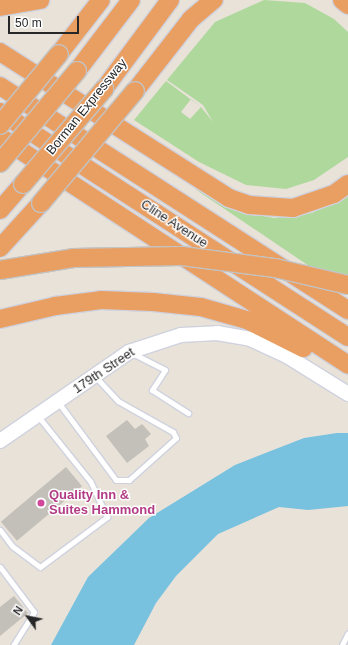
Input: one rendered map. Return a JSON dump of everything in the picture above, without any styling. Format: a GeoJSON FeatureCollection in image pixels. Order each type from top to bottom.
{"type":"FeatureCollection","features":[{"type":"Feature","properties":{"kind":"highway"},"geometry":{"type":"LineString","coordinates":[[0,8],[40,0]]}},
{"type":"Feature","properties":{"kind":"highway"},"geometry":{"type":"LineString","coordinates":[[0,125],[101,0]]}},
{"type":"Feature","properties":{"kind":"highway"},"geometry":{"type":"LineString","coordinates":[[0,163],[77,71],[131,0]]}},
{"type":"Feature","properties":{"kind":"highway","name":"Borman Expressway"},"geometry":{"type":"LineString","coordinates":[[0,210],[104,89],[170,0]]}},
{"type":"Feature","properties":{"kind":"highway"},"geometry":{"type":"LineString","coordinates":[[0,248],[41,203],[135,91],[191,19],[214,0]]}},
{"type":"Feature","properties":{"kind":"highway"},"geometry":{"type":"LineString","coordinates":[[342,0],[348,5]]}},
{"type":"Feature","properties":{"kind":"highway"},"geometry":{"type":"LineString","coordinates":[[0,52],[229,198],[249,205],[292,208],[334,194],[348,184]]}},
{"type":"Feature","properties":{"kind":"highway","name":"Cline Avenue"},"geometry":{"type":"LineString","coordinates":[[0,86],[348,310]]}},
{"type":"Feature","properties":{"kind":"highway","name":"Cline Avenue"},"geometry":{"type":"LineString","coordinates":[[0,112],[348,336]]}},
{"type":"Feature","properties":{"kind":"highway"},"geometry":{"type":"LineString","coordinates":[[0,136],[348,365]]}},
{"type":"Feature","properties":{"kind":"highway"},"geometry":{"type":"LineString","coordinates":[[0,270],[73,258],[182,256],[264,266],[348,286]]}},
{"type":"Feature","properties":{"kind":"highway"},"geometry":{"type":"LineString","coordinates":[[0,318],[101,300],[201,307],[247,320],[348,373]]}},
{"type":"Feature","properties":{"kind":"street","name":"179th Street"},"geometry":{"type":"LineString","coordinates":[[0,441],[129,352],[181,335],[234,336],[287,356],[348,394]]}},
{"type":"Feature","properties":{"kind":"lane"},"geometry":{"type":"LineString","coordinates":[[129,352],[165,370],[152,390],[188,413]]}},
{"type":"Feature","properties":{"kind":"lane"},"geometry":{"type":"LineString","coordinates":[[58,402],[116,480],[128,480],[176,438],[173,432],[118,400],[95,376]]}},
{"type":"Feature","properties":{"kind":"lane"},"geometry":{"type":"LineString","coordinates":[[0,530],[12,546],[40,567],[107,517],[90,482],[38,416]]}},
{"type":"Feature","properties":{"kind":"lane"},"geometry":{"type":"LineString","coordinates":[[0,567],[34,612],[13,645]]}},
{"type":"Feature","properties":{"kind":"lane"},"geometry":{"type":"LineString","coordinates":[[342,645],[348,633]]}},
{"type":"Feature","properties":{"kind":"green space"},"geometry":{"type":"Polygon","coordinates":[[[264,0],[305,3],[334,19],[348,32],[348,157],[314,180],[286,189],[246,185],[199,162],[134,120],[166,81],[191,99],[181,112],[190,119],[201,107],[213,122],[203,105],[167,80],[215,22],[264,0]]]}},
{"type":"Feature","properties":{"kind":"green space"},"geometry":{"type":"Polygon","coordinates":[[[195,189],[241,212],[274,218],[312,213],[348,196],[348,277],[312,268],[195,189]]]}},
{"type":"Feature","properties":{"kind":"water"},"geometry":{"type":"Polygon","coordinates":[[[337,433],[348,433],[348,506],[308,510],[279,507],[218,534],[176,576],[156,603],[134,645],[51,645],[88,577],[149,518],[235,465],[304,438],[337,433]]]}},
{"type":"Feature","properties":{"kind":"building"},"geometry":{"type":"Polygon","coordinates":[[[127,420],[135,429],[142,424],[151,434],[145,439],[149,446],[127,463],[106,436],[127,420]]]}},
{"type":"Feature","properties":{"kind":"building","name":"Quality Inn & Suites Hammond"},"geometry":{"type":"Polygon","coordinates":[[[66,467],[82,486],[17,541],[1,522],[66,467]]]}},
{"type":"Feature","properties":{"kind":"building"},"geometry":{"type":"Polygon","coordinates":[[[14,596],[28,613],[0,636],[0,607],[14,596]]]}},
{"type":"Feature","properties":{"kind":"place","name":"Quality Inn & Suites Hammond"},"geometry":{"type":"Point","coordinates":[41,503]}}]}
